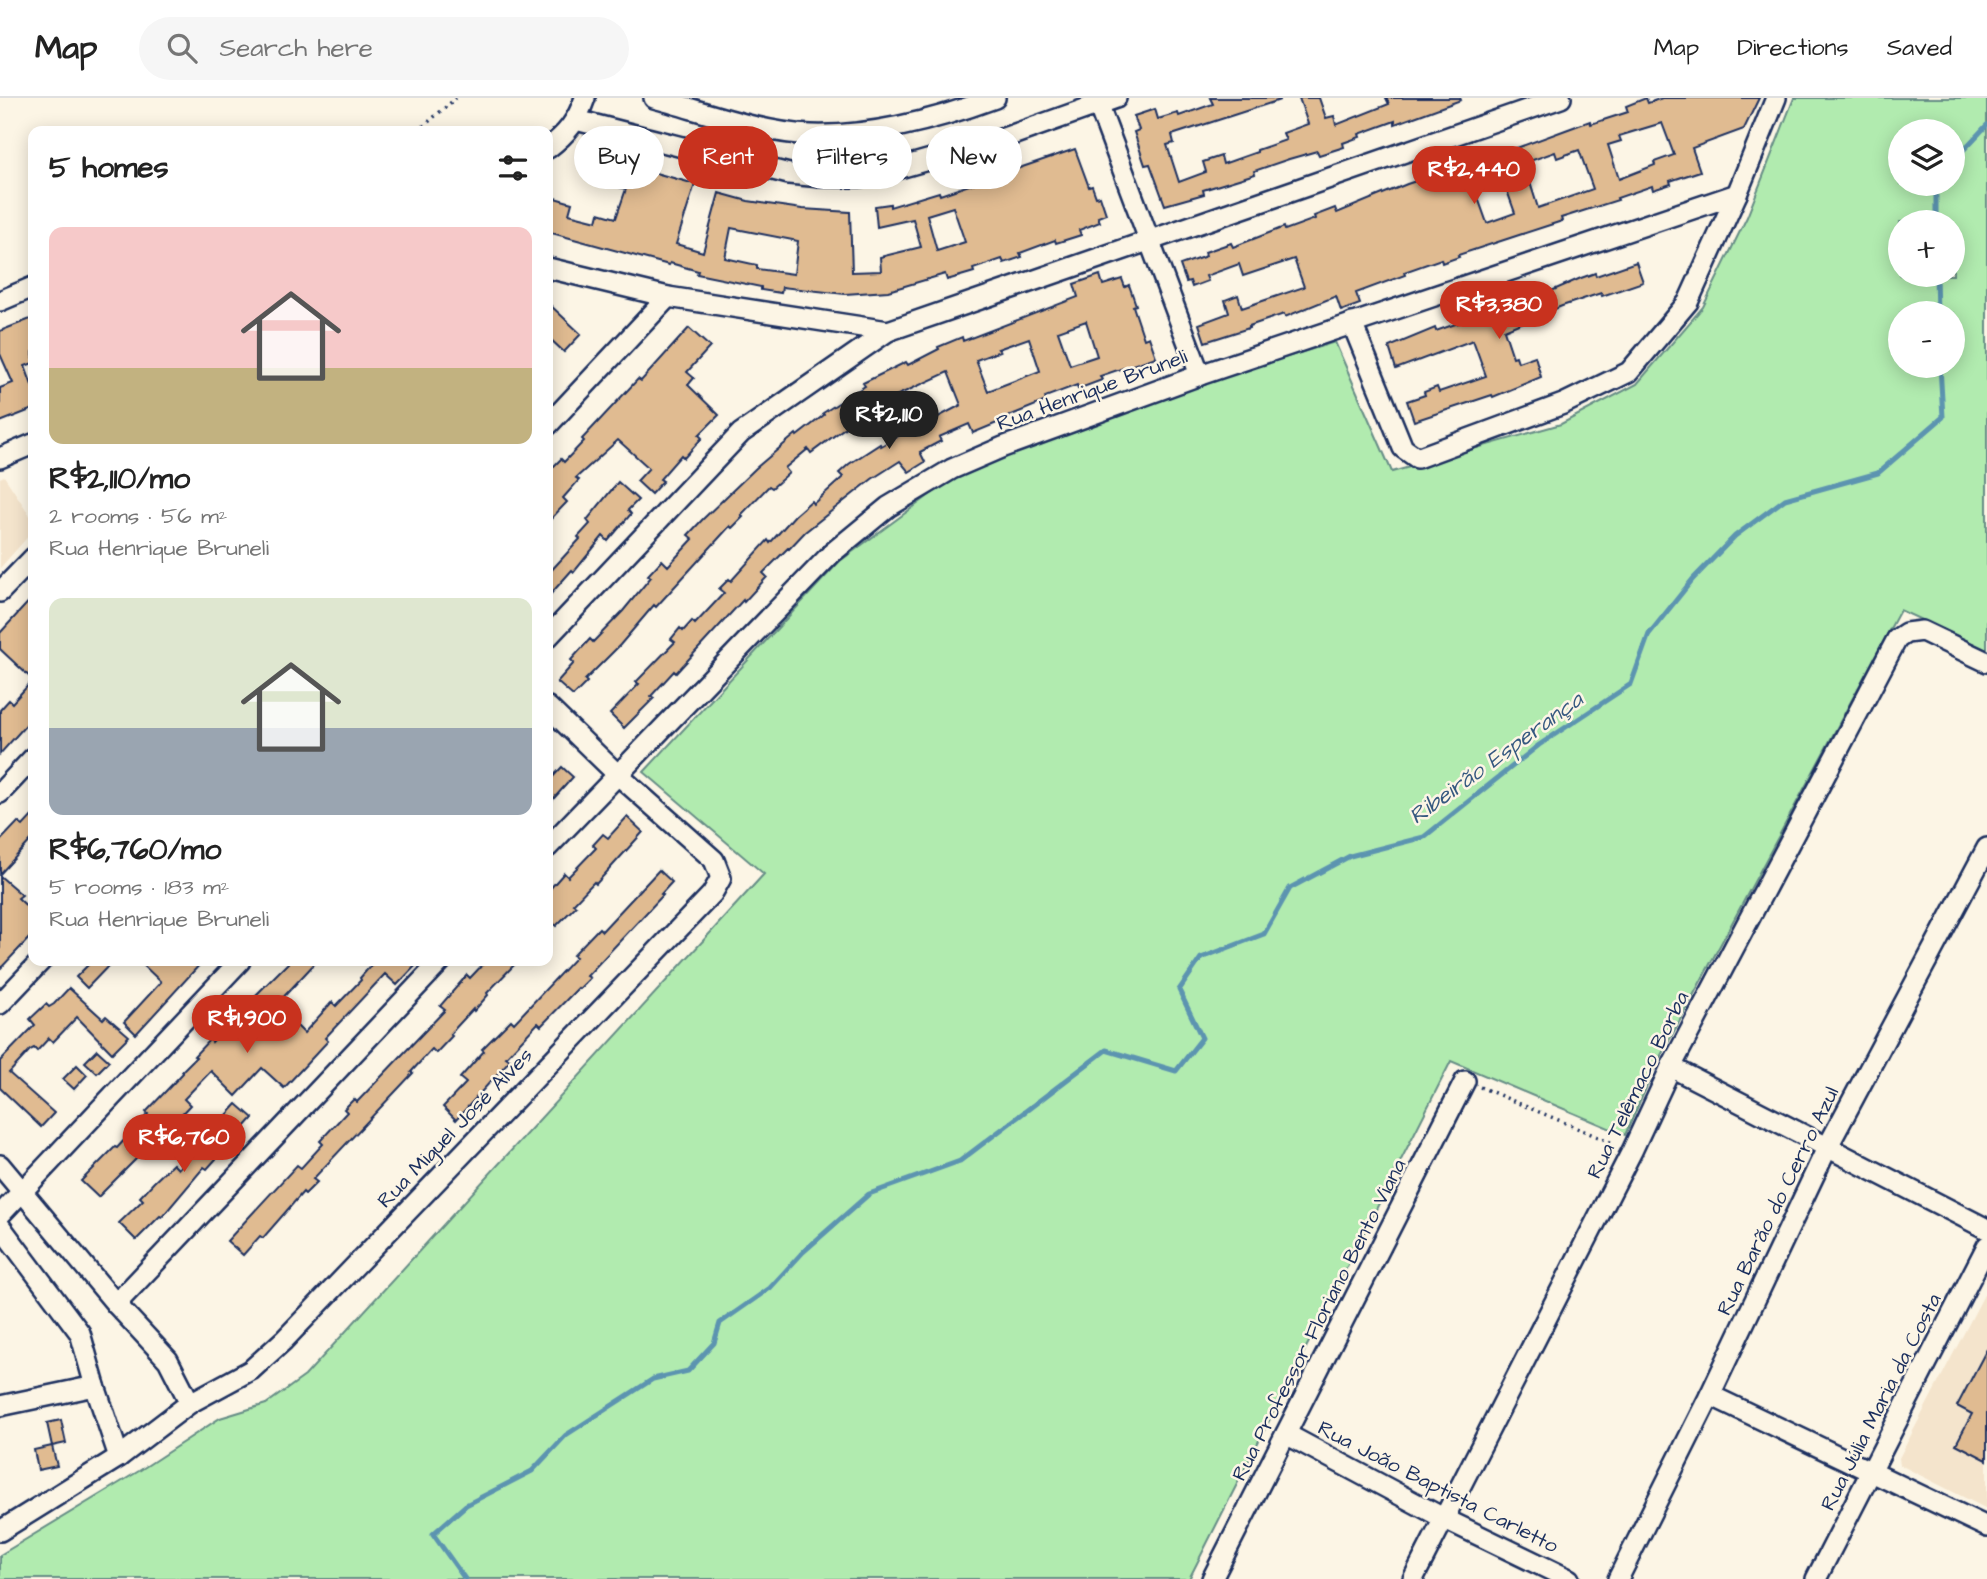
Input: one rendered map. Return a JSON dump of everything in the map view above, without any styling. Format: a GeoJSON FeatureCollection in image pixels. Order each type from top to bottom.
{"type":"FeatureCollection","features":[{"type":"Feature","properties":{"kind":"street"},"geometry":{"type":"LineString","coordinates":[[553,144],[569,131],[585,98]]}},
{"type":"Feature","properties":{"kind":"street"},"geometry":{"type":"LineString","coordinates":[[654,98],[741,122],[811,135],[889,128],[962,110],[995,98]]}},
{"type":"Feature","properties":{"kind":"street"},"geometry":{"type":"LineString","coordinates":[[553,632],[741,433],[888,331],[1561,98]]}},
{"type":"Feature","properties":{"kind":"street"},"geometry":{"type":"LineString","coordinates":[[1352,323],[1403,448],[1417,458],[1563,404],[1629,372],[1688,302],[1737,194],[1776,98]]}},
{"type":"Feature","properties":{"kind":"street"},"geometry":{"type":"LineString","coordinates":[[576,120],[789,174],[859,177],[998,140],[1107,101],[1151,239],[1200,375]]}},
{"type":"Feature","properties":{"kind":"street","name":"Rua Henrique Bruneli"},"geometry":{"type":"LineString","coordinates":[[553,842],[832,553],[888,507],[952,470],[1003,446],[1200,375],[1737,194]]}},
{"type":"Feature","properties":{"kind":"street"},"geometry":{"type":"LineString","coordinates":[[553,269],[668,297],[888,331]]}},
{"type":"Feature","properties":{"kind":"street"},"geometry":{"type":"LineString","coordinates":[[0,300],[28,289]]}},
{"type":"Feature","properties":{"kind":"street"},"geometry":{"type":"LineString","coordinates":[[553,420],[668,297]]}},
{"type":"Feature","properties":{"kind":"street"},"geometry":{"type":"LineString","coordinates":[[0,458],[28,446]]}},
{"type":"Feature","properties":{"kind":"street"},"geometry":{"type":"LineString","coordinates":[[0,592],[28,563]]}},
{"type":"Feature","properties":{"kind":"street","name":"Rua Telêmaco Borba"},"geometry":{"type":"LineString","coordinates":[[1413,1579],[1632,1151],[1671,1067],[1897,639],[1906,633],[1922,631],[1987,662]]}},
{"type":"Feature","properties":{"kind":"street"},"geometry":{"type":"LineString","coordinates":[[553,712],[617,774]]}},
{"type":"Feature","properties":{"kind":"street"},"geometry":{"type":"LineString","coordinates":[[0,793],[28,763]]}},
{"type":"Feature","properties":{"kind":"street","name":"Rua Miguel José Alves"},"geometry":{"type":"LineString","coordinates":[[190,1404],[251,1370],[284,1340],[712,894],[721,878],[714,860],[617,774]]}},
{"type":"Feature","properties":{"kind":"street","name":"Rua Barão do Cerro Azul"},"geometry":{"type":"LineString","coordinates":[[1618,1579],[1710,1395],[1827,1148],[1987,848]]}},
{"type":"Feature","properties":{"kind":"street"},"geometry":{"type":"LineString","coordinates":[[0,1003],[36,966]]}},
{"type":"Feature","properties":{"kind":"street"},"geometry":{"type":"LineString","coordinates":[[0,1215],[235,966]]}},
{"type":"Feature","properties":{"kind":"street"},"geometry":{"type":"LineString","coordinates":[[116,1304],[436,966]]}},
{"type":"Feature","properties":{"kind":"street"},"geometry":{"type":"LineString","coordinates":[[1671,1067],[1987,1229]]}},
{"type":"Feature","properties":{"kind":"street","name":"Rua Professor Floriano Bento Viana"},"geometry":{"type":"LineString","coordinates":[[1212,1579],[1465,1081]]}},
{"type":"Feature","properties":{"kind":"street"},"geometry":{"type":"LineString","coordinates":[[0,1165],[116,1304],[168,1360],[190,1404],[119,1457],[0,1531]]}},
{"type":"Feature","properties":{"kind":"street"},"geometry":{"type":"LineString","coordinates":[[0,1226],[80,1333],[119,1457]]}},
{"type":"Feature","properties":{"kind":"street","name":"Rua Júlia Maria da Costa"},"geometry":{"type":"LineString","coordinates":[[1816,1579],[1987,1246]]}},
{"type":"Feature","properties":{"kind":"street"},"geometry":{"type":"LineString","coordinates":[[0,1406],[95,1386]]}},
{"type":"Feature","properties":{"kind":"street"},"geometry":{"type":"LineString","coordinates":[[1710,1395],[1987,1527]]}},
{"type":"Feature","properties":{"kind":"street","name":"Rua João Baptista Carletto"},"geometry":{"type":"LineString","coordinates":[[1286,1434],[1445,1519],[1569,1579]]}},
{"type":"Feature","properties":{"kind":"path"},"geometry":{"type":"LineString","coordinates":[[424,126],[456,98]]}},
{"type":"Feature","properties":{"kind":"path"},"geometry":{"type":"LineString","coordinates":[[1465,1081],[1632,1151]]}},
{"type":"Feature","properties":{"kind":"shaded area"},"geometry":{"type":"Polygon","coordinates":[[[4,476],[28,512],[28,537],[0,568],[0,478],[4,476]]]}},
{"type":"Feature","properties":{"kind":"shaded area"},"geometry":{"type":"Polygon","coordinates":[[[1987,1289],[1987,1509],[1900,1465],[1899,1458],[1987,1289]]]}},
{"type":"Feature","properties":{"kind":"green space"},"geometry":{"type":"Polygon","coordinates":[[[1794,98],[1987,98],[1987,650],[1900,610],[1658,1061],[1625,1135],[1451,1061],[1189,1579],[0,1579],[0,1555],[139,1471],[220,1418],[266,1404],[305,1376],[764,874],[644,772],[840,561],[957,475],[1196,385],[1335,342],[1392,472],[1561,424],[1637,384],[1703,307],[1747,217],[1794,98]]]}},
{"type":"Feature","properties":{"kind":"building"},"geometry":{"type":"Polygon","coordinates":[[[1210,98],[1280,100],[1172,135],[1174,143],[1167,145],[1179,182],[1206,172],[1203,162],[1221,156],[1223,164],[1286,140],[1283,133],[1308,124],[1299,98],[1319,98],[1326,118],[1334,116],[1336,125],[1389,104],[1386,98],[1461,100],[1359,134],[1360,137],[1343,143],[1344,147],[1319,155],[1317,151],[1289,159],[1254,171],[1255,174],[1203,190],[1204,194],[1165,205],[1150,164],[1145,165],[1134,132],[1139,130],[1134,116],[1155,109],[1158,119],[1178,113],[1179,116],[1213,104],[1210,98]]]}},
{"type":"Feature","properties":{"kind":"building"},"geometry":{"type":"Polygon","coordinates":[[[1646,98],[1648,103],[1662,98],[1759,98],[1744,129],[1692,148],[1700,171],[1670,181],[1671,184],[1653,190],[1652,186],[1442,263],[1441,259],[1404,272],[1405,275],[1356,293],[1360,304],[1341,311],[1336,296],[1285,317],[1284,314],[1205,342],[1199,324],[1229,313],[1225,300],[1238,295],[1242,308],[1304,287],[1294,259],[1243,276],[1239,264],[1206,276],[1208,281],[1192,287],[1190,281],[1186,282],[1180,265],[1231,243],[1233,247],[1284,227],[1285,230],[1335,208],[1337,213],[1407,184],[1440,173],[1441,176],[1590,121],[1591,124],[1628,112],[1626,106],[1646,98]],[[1662,123],[1619,136],[1621,141],[1608,145],[1619,179],[1674,155],[1662,123]],[[1579,150],[1557,158],[1555,152],[1524,163],[1538,208],[1593,189],[1579,150]],[[1500,171],[1472,181],[1487,223],[1515,213],[1500,171]]]}},
{"type":"Feature","properties":{"kind":"building"},"geometry":{"type":"Polygon","coordinates":[[[1075,149],[1089,187],[1092,186],[1096,197],[1100,196],[1106,214],[1098,217],[1100,222],[1079,230],[1081,235],[1056,243],[1055,240],[1020,253],[1022,257],[1004,263],[1002,259],[973,269],[974,272],[947,280],[945,274],[888,291],[845,294],[782,287],[781,293],[761,290],[761,287],[697,274],[698,271],[670,263],[669,265],[553,233],[553,197],[572,203],[569,214],[597,221],[599,213],[616,218],[626,189],[664,189],[664,175],[678,179],[678,189],[693,189],[676,244],[703,252],[719,193],[748,201],[802,209],[850,212],[852,272],[881,271],[880,257],[921,247],[913,219],[877,227],[875,206],[890,204],[890,207],[958,189],[1022,189],[1022,167],[1075,149]],[[953,207],[927,215],[937,251],[965,242],[953,207]],[[731,228],[725,258],[757,265],[757,269],[794,274],[798,241],[731,228]]]}},
{"type":"Feature","properties":{"kind":"building"},"geometry":{"type":"Polygon","coordinates":[[[1636,262],[1643,282],[1562,306],[1504,330],[1513,357],[1516,356],[1518,362],[1535,356],[1541,377],[1493,397],[1492,395],[1414,421],[1407,401],[1425,395],[1424,392],[1437,387],[1439,392],[1486,376],[1473,340],[1396,369],[1389,347],[1435,328],[1436,331],[1467,320],[1465,316],[1538,292],[1540,296],[1595,273],[1596,276],[1636,262]]]}},
{"type":"Feature","properties":{"kind":"building"},"geometry":{"type":"Polygon","coordinates":[[[1100,275],[1103,285],[1122,279],[1125,287],[1129,285],[1144,339],[1149,337],[1156,357],[1100,376],[1102,380],[1078,389],[1077,385],[1045,397],[1046,401],[973,433],[969,424],[939,437],[941,441],[920,452],[925,462],[909,472],[900,461],[872,479],[805,532],[763,573],[767,577],[676,673],[674,671],[651,696],[654,698],[624,728],[610,714],[639,684],[636,682],[675,642],[671,639],[680,628],[683,631],[692,621],[695,624],[724,593],[719,589],[729,579],[731,581],[768,540],[770,543],[795,515],[811,501],[813,504],[843,477],[839,473],[849,464],[880,444],[881,446],[907,431],[908,433],[961,405],[948,372],[889,399],[890,402],[877,410],[874,406],[811,453],[808,449],[785,468],[789,473],[772,488],[769,486],[741,515],[743,517],[732,528],[730,526],[656,607],[654,605],[573,696],[557,682],[574,663],[571,660],[590,639],[593,642],[623,611],[662,560],[668,566],[693,539],[688,535],[703,519],[756,468],[796,434],[797,436],[824,415],[823,413],[865,386],[863,383],[906,362],[908,365],[939,349],[938,347],[962,337],[963,341],[1078,297],[1074,284],[1100,275]],[[1086,321],[1058,331],[1070,365],[1097,356],[1086,321]],[[1029,338],[976,360],[988,391],[1040,371],[1029,338]]]}},
{"type":"Feature","properties":{"kind":"building"},"geometry":{"type":"Polygon","coordinates":[[[553,308],[581,334],[564,352],[553,342],[553,308]]]}},
{"type":"Feature","properties":{"kind":"building"},"geometry":{"type":"Polygon","coordinates":[[[28,320],[28,365],[25,366],[28,374],[28,411],[0,422],[0,388],[13,383],[0,354],[0,331],[28,320]]]}},
{"type":"Feature","properties":{"kind":"building"},"geometry":{"type":"Polygon","coordinates":[[[689,328],[710,347],[687,372],[694,378],[688,385],[719,415],[699,435],[702,438],[684,458],[681,455],[660,479],[663,481],[651,494],[637,481],[649,468],[618,440],[576,478],[579,480],[563,498],[567,502],[553,517],[553,467],[561,459],[564,462],[638,379],[641,381],[689,328]]]}},
{"type":"Feature","properties":{"kind":"building"},"geometry":{"type":"Polygon","coordinates":[[[618,482],[638,500],[628,510],[631,514],[608,541],[603,536],[574,572],[572,570],[553,591],[553,569],[580,539],[578,537],[590,524],[587,520],[618,482]]]}},
{"type":"Feature","properties":{"kind":"building"},"geometry":{"type":"Polygon","coordinates":[[[28,602],[28,675],[0,649],[0,633],[28,602]]]}},
{"type":"Feature","properties":{"kind":"building"},"geometry":{"type":"Polygon","coordinates":[[[28,685],[28,723],[0,754],[0,710],[9,700],[12,703],[28,685]]]}},
{"type":"Feature","properties":{"kind":"building"},"geometry":{"type":"Polygon","coordinates":[[[562,767],[573,777],[553,799],[553,777],[562,767]]]}},
{"type":"Feature","properties":{"kind":"building"},"geometry":{"type":"Polygon","coordinates":[[[627,817],[643,832],[596,884],[594,882],[573,904],[576,906],[556,926],[553,923],[553,885],[564,873],[568,877],[596,848],[593,845],[603,834],[608,838],[627,817]]]}},
{"type":"Feature","properties":{"kind":"building"},"geometry":{"type":"Polygon","coordinates":[[[28,820],[28,843],[0,874],[0,841],[18,822],[23,826],[28,820]]]}},
{"type":"Feature","properties":{"kind":"building"},"geometry":{"type":"Polygon","coordinates":[[[659,870],[672,882],[661,894],[663,895],[587,976],[590,978],[541,1026],[538,1023],[506,1057],[510,1060],[456,1120],[443,1107],[466,1083],[460,1078],[484,1051],[482,1049],[511,1020],[514,1023],[576,957],[573,955],[599,928],[602,931],[659,870]]]}},
{"type":"Feature","properties":{"kind":"building"},"geometry":{"type":"Polygon","coordinates":[[[0,876],[22,895],[18,898],[28,907],[28,939],[0,969],[0,876]]]}},
{"type":"Feature","properties":{"kind":"building"},"geometry":{"type":"Polygon","coordinates":[[[87,966],[108,966],[87,988],[76,977],[87,966]]]}},
{"type":"Feature","properties":{"kind":"building"},"geometry":{"type":"Polygon","coordinates":[[[144,966],[198,966],[136,1034],[124,1022],[161,982],[144,966]]]}},
{"type":"Feature","properties":{"kind":"building"},"geometry":{"type":"Polygon","coordinates":[[[285,966],[312,966],[276,1005],[304,1033],[332,1002],[336,1006],[370,966],[415,966],[397,985],[385,974],[325,1038],[328,1041],[284,1088],[262,1068],[236,1096],[211,1071],[184,1099],[190,1105],[175,1121],[169,1115],[147,1139],[152,1143],[98,1197],[81,1181],[117,1148],[183,1073],[196,1057],[194,1056],[210,1039],[212,1042],[285,966]]]}},
{"type":"Feature","properties":{"kind":"building"},"geometry":{"type":"Polygon","coordinates":[[[481,966],[513,966],[450,1034],[452,1036],[436,1053],[432,1049],[411,1072],[413,1073],[313,1179],[317,1182],[305,1194],[303,1192],[263,1238],[260,1236],[243,1255],[227,1241],[297,1165],[301,1168],[323,1144],[320,1141],[347,1112],[344,1109],[354,1099],[357,1102],[445,1010],[440,1006],[467,975],[470,978],[481,966]]]}},
{"type":"Feature","properties":{"kind":"building"},"geometry":{"type":"Polygon","coordinates":[[[69,988],[103,1019],[106,1016],[129,1036],[112,1053],[77,1017],[53,1042],[49,1038],[37,1051],[34,1048],[30,1050],[9,1073],[54,1113],[41,1127],[0,1088],[0,1061],[35,1025],[30,1019],[46,1004],[49,1007],[54,1004],[69,988]]]}},
{"type":"Feature","properties":{"kind":"building"},"geometry":{"type":"Polygon","coordinates":[[[97,1050],[109,1061],[97,1073],[85,1062],[97,1050]]]}},
{"type":"Feature","properties":{"kind":"building"},"geometry":{"type":"Polygon","coordinates":[[[77,1065],[87,1075],[74,1089],[63,1079],[77,1065]]]}},
{"type":"Feature","properties":{"kind":"building"},"geometry":{"type":"Polygon","coordinates":[[[237,1104],[253,1118],[207,1169],[204,1167],[162,1217],[136,1240],[119,1223],[143,1200],[140,1197],[154,1182],[173,1164],[178,1169],[237,1104]]]}},
{"type":"Feature","properties":{"kind":"building"},"geometry":{"type":"Polygon","coordinates":[[[1987,1349],[1987,1460],[1956,1444],[1972,1414],[1957,1406],[1987,1349]]]}},
{"type":"Feature","properties":{"kind":"building"},"geometry":{"type":"Polygon","coordinates":[[[61,1420],[66,1443],[52,1446],[47,1423],[61,1420]]]}},
{"type":"Feature","properties":{"kind":"building"},"geometry":{"type":"Polygon","coordinates":[[[52,1446],[57,1466],[38,1470],[34,1450],[52,1446]]]}},
{"type":"Feature","properties":{"kind":"waterway","name":"Ribeirão Esperança"},"geometry":{"type":"LineString","coordinates":[[1965,148],[1987,125]]}},
{"type":"Feature","properties":{"kind":"waterway","name":"Ribeirão Esperança"},"geometry":{"type":"LineString","coordinates":[[1936,196],[1936,210]]}},
{"type":"Feature","properties":{"kind":"waterway","name":"Ribeirão Esperança"},"geometry":{"type":"LineString","coordinates":[[1936,287],[1937,301]]}},
{"type":"Feature","properties":{"kind":"waterway","name":"Ribeirão Esperança"},"geometry":{"type":"LineString","coordinates":[[465,1579],[433,1534],[466,1505],[532,1471],[566,1435],[653,1379],[688,1371],[714,1343],[720,1323],[770,1288],[803,1252],[869,1194],[960,1161],[1106,1050],[1176,1071],[1202,1038],[1179,990],[1201,958],[1264,934],[1290,888],[1350,856],[1424,837],[1539,745],[1631,684],[1649,634],[1693,579],[1735,536],[1785,499],[1878,473],[1943,417],[1941,378]]}}]}
